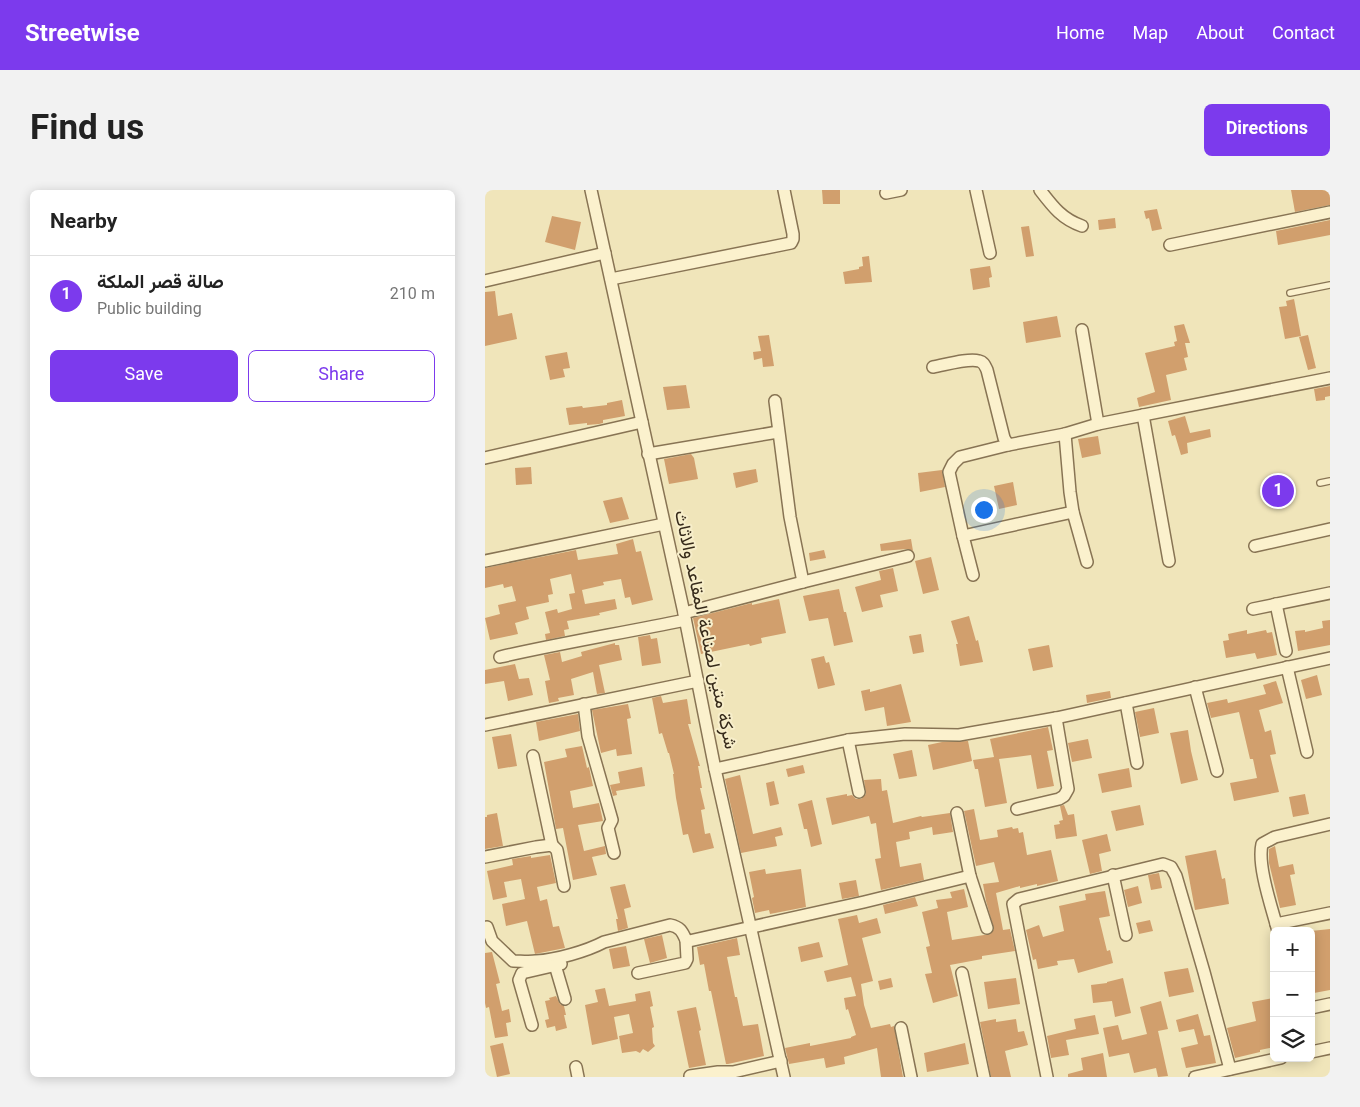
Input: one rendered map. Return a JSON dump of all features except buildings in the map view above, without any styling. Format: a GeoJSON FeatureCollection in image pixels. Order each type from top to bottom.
{"type":"FeatureCollection","features":[{"type":"Feature","properties":{"kind":"street","name":"شركة متين لصناعة المقاعد والاثاث"},"geometry":{"type":"LineString","coordinates":[[591,190],[698,682],[715,770],[784,1077]]}},
{"type":"Feature","properties":{"kind":"street"},"geometry":{"type":"LineString","coordinates":[[611,279],[791,243],[793,234],[784,190]]}},
{"type":"Feature","properties":{"kind":"street"},"geometry":{"type":"LineString","coordinates":[[886,193],[901,190]]}},
{"type":"Feature","properties":{"kind":"street"},"geometry":{"type":"LineString","coordinates":[[976,190],[990,253]]}},
{"type":"Feature","properties":{"kind":"street"},"geometry":{"type":"LineString","coordinates":[[1040,190],[1061,215],[1070,222],[1082,226]]}},
{"type":"Feature","properties":{"kind":"street"},"geometry":{"type":"LineString","coordinates":[[1169,245],[1330,212]]}},
{"type":"Feature","properties":{"kind":"street"},"geometry":{"type":"LineString","coordinates":[[485,281],[605,253]]}},
{"type":"Feature","properties":{"kind":"street"},"geometry":{"type":"LineString","coordinates":[[1082,330],[1098,424]]}},
{"type":"Feature","properties":{"kind":"street"},"geometry":{"type":"LineString","coordinates":[[933,367],[969,361],[984,363],[1004,438],[1008,445]]}},
{"type":"Feature","properties":{"kind":"street"},"geometry":{"type":"LineString","coordinates":[[973,575],[949,472],[953,464],[960,457],[1065,434],[1098,424],[1330,378]]}},
{"type":"Feature","properties":{"kind":"street"},"geometry":{"type":"LineString","coordinates":[[775,401],[790,517],[803,582]]}},
{"type":"Feature","properties":{"kind":"street"},"geometry":{"type":"LineString","coordinates":[[1143,415],[1169,561]]}},
{"type":"Feature","properties":{"kind":"street"},"geometry":{"type":"LineString","coordinates":[[485,458],[642,422]]}},
{"type":"Feature","properties":{"kind":"street"},"geometry":{"type":"LineString","coordinates":[[648,454],[778,432]]}},
{"type":"Feature","properties":{"kind":"street"},"geometry":{"type":"LineString","coordinates":[[1065,434],[1069,492],[1087,562]]}},
{"type":"Feature","properties":{"kind":"street"},"geometry":{"type":"LineString","coordinates":[[963,536],[1073,512]]}},
{"type":"Feature","properties":{"kind":"street"},"geometry":{"type":"LineString","coordinates":[[485,561],[664,524]]}},
{"type":"Feature","properties":{"kind":"street"},"geometry":{"type":"LineString","coordinates":[[1255,546],[1330,529]]}},
{"type":"Feature","properties":{"kind":"street"},"geometry":{"type":"LineString","coordinates":[[500,657],[684,617],[803,582],[908,556]]}},
{"type":"Feature","properties":{"kind":"street"},"geometry":{"type":"LineString","coordinates":[[1253,608],[1330,593]]}},
{"type":"Feature","properties":{"kind":"street"},"geometry":{"type":"LineString","coordinates":[[1276,604],[1286,651]]}},
{"type":"Feature","properties":{"kind":"street"},"geometry":{"type":"LineString","coordinates":[[715,770],[848,740],[905,734],[959,735],[1056,718],[1330,658]]}},
{"type":"Feature","properties":{"kind":"street"},"geometry":{"type":"LineString","coordinates":[[1287,667],[1307,752]]}},
{"type":"Feature","properties":{"kind":"street"},"geometry":{"type":"LineString","coordinates":[[485,724],[698,682]]}},
{"type":"Feature","properties":{"kind":"street"},"geometry":{"type":"LineString","coordinates":[[1195,688],[1217,771]]}},
{"type":"Feature","properties":{"kind":"street"},"geometry":{"type":"LineString","coordinates":[[1127,703],[1137,763]]}},
{"type":"Feature","properties":{"kind":"street"},"geometry":{"type":"LineString","coordinates":[[584,704],[589,736],[612,820],[608,828],[614,852]]}},
{"type":"Feature","properties":{"kind":"street"},"geometry":{"type":"LineString","coordinates":[[1017,809],[1059,799],[1064,796],[1067,789],[1056,718]]}},
{"type":"Feature","properties":{"kind":"street"},"geometry":{"type":"LineString","coordinates":[[848,740],[859,792]]}},
{"type":"Feature","properties":{"kind":"street"},"geometry":{"type":"LineString","coordinates":[[533,756],[553,845],[557,850],[564,886]]}},
{"type":"Feature","properties":{"kind":"street"},"geometry":{"type":"LineString","coordinates":[[957,814],[970,876],[987,928]]}},
{"type":"Feature","properties":{"kind":"street"},"geometry":{"type":"LineString","coordinates":[[1330,824],[1275,837],[1261,844],[1261,857],[1277,927],[1330,913]]}},
{"type":"Feature","properties":{"kind":"street"},"geometry":{"type":"LineString","coordinates":[[485,857],[553,845]]}},
{"type":"Feature","properties":{"kind":"street"},"geometry":{"type":"LineString","coordinates":[[1047,1077],[1013,904],[1019,899],[1163,864],[1171,867],[1176,876],[1225,1072]]}},
{"type":"Feature","properties":{"kind":"street"},"geometry":{"type":"LineString","coordinates":[[1113,875],[1126,936]]}},
{"type":"Feature","properties":{"kind":"street"},"geometry":{"type":"LineString","coordinates":[[686,940],[689,941],[863,902],[970,876]]}},
{"type":"Feature","properties":{"kind":"street"},"geometry":{"type":"LineString","coordinates":[[487,928],[491,941],[513,961],[537,961],[579,952],[604,942],[670,925],[678,926],[686,940],[687,959],[685,963],[638,973]]}},
{"type":"Feature","properties":{"kind":"street"},"geometry":{"type":"LineString","coordinates":[[532,1025],[519,980],[520,975],[577,960],[581,957],[579,952]]}},
{"type":"Feature","properties":{"kind":"street"},"geometry":{"type":"LineString","coordinates":[[555,965],[565,1000]]}},
{"type":"Feature","properties":{"kind":"street"},"geometry":{"type":"LineString","coordinates":[[962,973],[984,1077]]}},
{"type":"Feature","properties":{"kind":"street"},"geometry":{"type":"LineString","coordinates":[[1315,1007],[1330,1004]]}},
{"type":"Feature","properties":{"kind":"street"},"geometry":{"type":"LineString","coordinates":[[901,1028],[911,1077]]}},
{"type":"Feature","properties":{"kind":"street"},"geometry":{"type":"LineString","coordinates":[[1315,1051],[1330,1048]]}},
{"type":"Feature","properties":{"kind":"street"},"geometry":{"type":"LineString","coordinates":[[690,1076],[733,1072],[781,1061]]}},
{"type":"Feature","properties":{"kind":"street"},"geometry":{"type":"LineString","coordinates":[[1195,1077],[1270,1061]]}},
{"type":"Feature","properties":{"kind":"lane"},"geometry":{"type":"LineString","coordinates":[[1290,293],[1330,284]]}},
{"type":"Feature","properties":{"kind":"lane"},"geometry":{"type":"LineString","coordinates":[[1320,483],[1330,482]]}},
{"type":"Feature","properties":{"kind":"place","name":"صالة قصر الملكة"},"geometry":{"type":"Point","coordinates":[1278,491]}}]}
